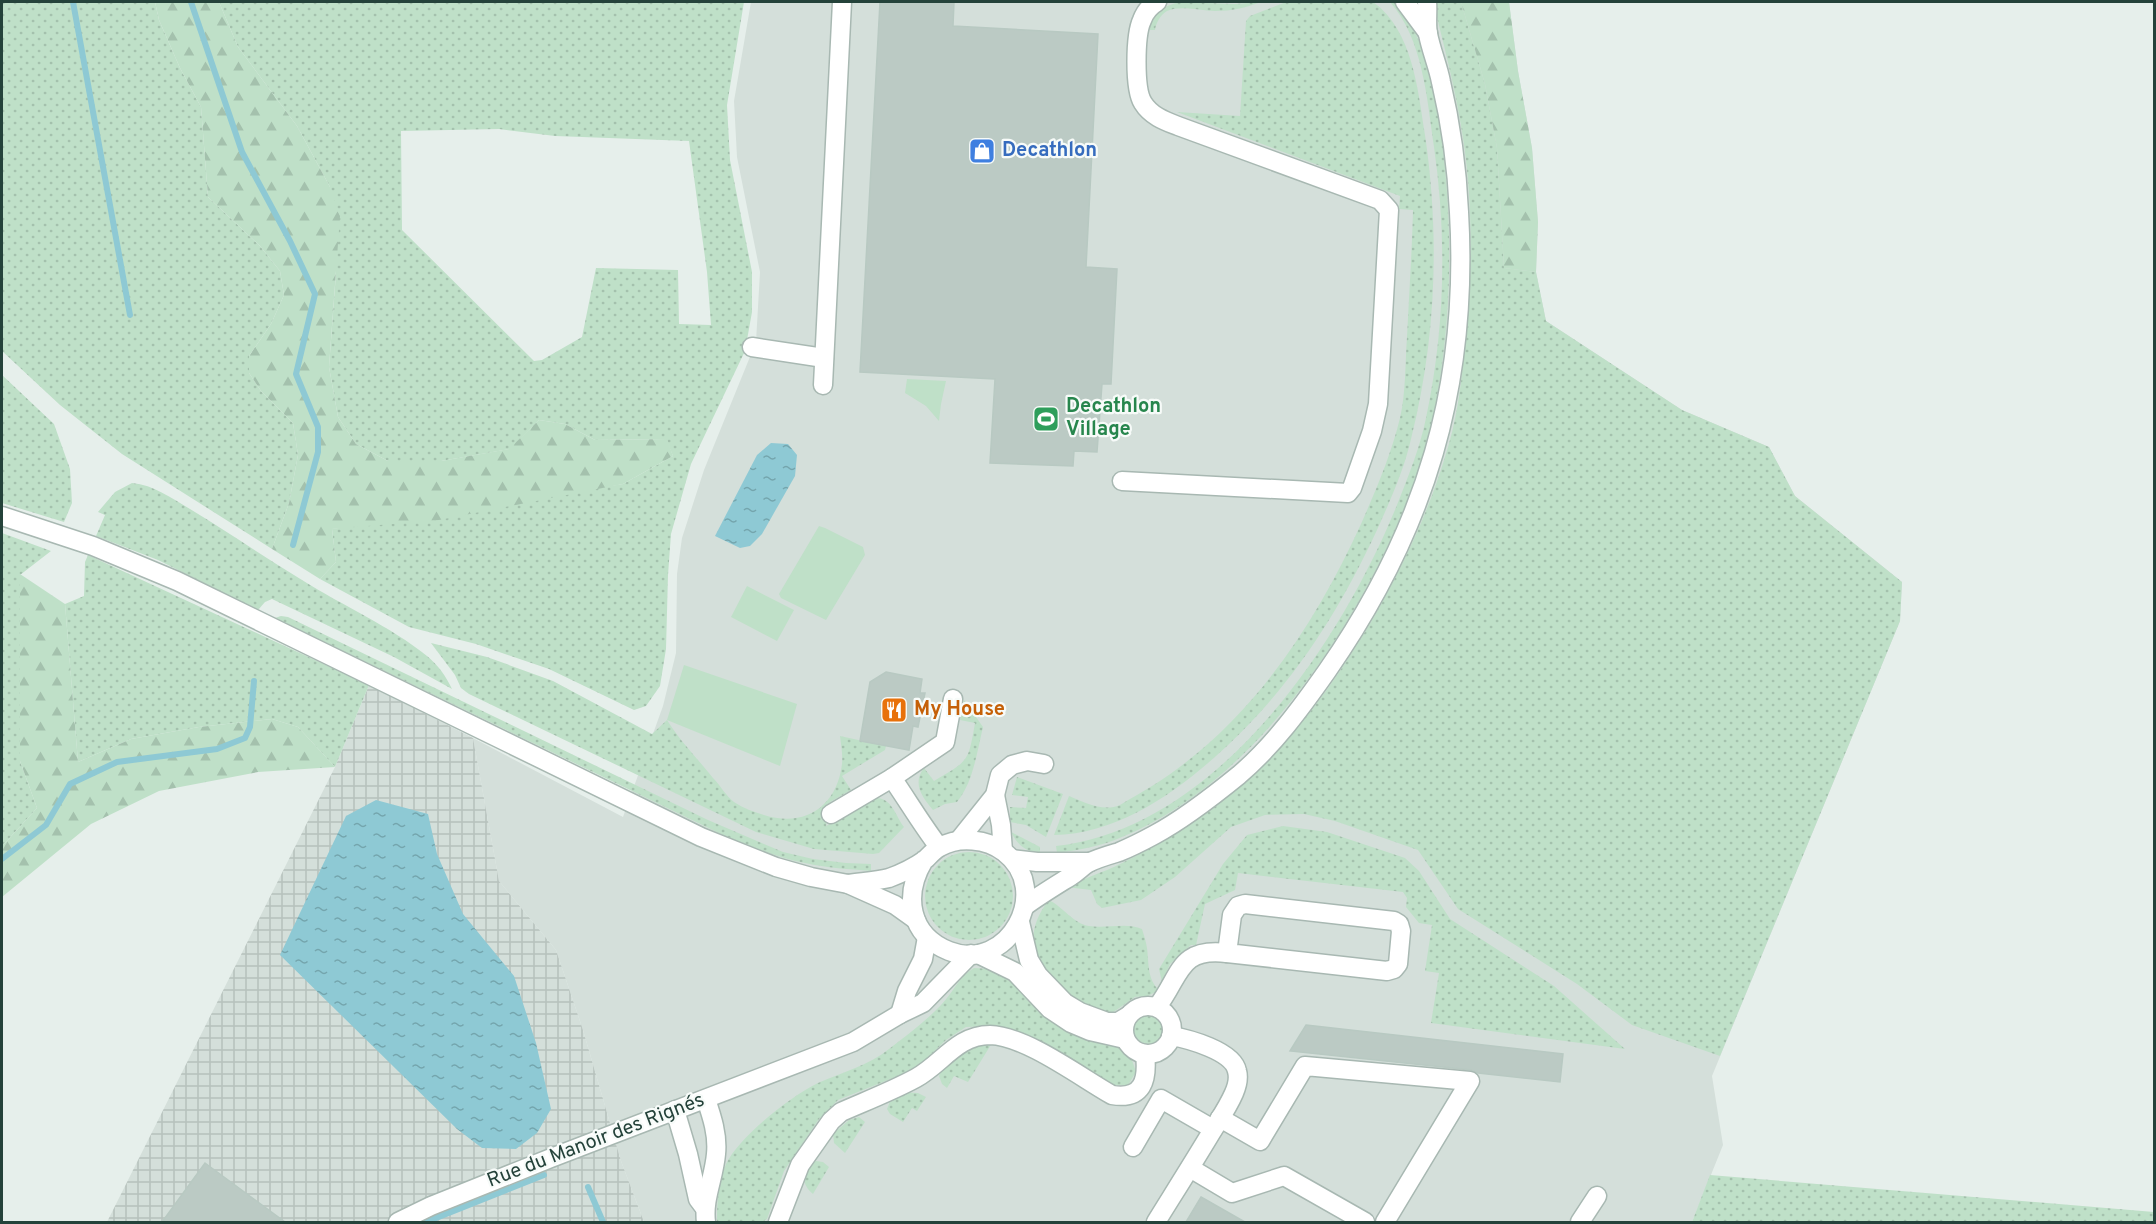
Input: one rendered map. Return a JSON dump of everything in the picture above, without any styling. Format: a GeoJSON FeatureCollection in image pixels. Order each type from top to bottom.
{"type":"FeatureCollection","features":[{"type":"Feature","properties":{"kind":"street"},"geometry":{"type":"LineString","coordinates":[[823,384],[842,2]]}},
{"type":"Feature","properties":{"kind":"street"},"geometry":{"type":"LineString","coordinates":[[1405,2],[1428,33]]}},
{"type":"Feature","properties":{"kind":"street"},"geometry":{"type":"LineString","coordinates":[[974,954],[995,948],[1010,937],[1022,914],[1090,862],[1123,850],[1155,834],[1184,816],[1241,773],[1293,718],[1317,686],[1367,610],[1384,577],[1419,500],[1432,464],[1446,407],[1455,355],[1460,288],[1459,212],[1452,140],[1428,33],[1427,2]]}},
{"type":"Feature","properties":{"kind":"street"},"geometry":{"type":"LineString","coordinates":[[1122,481],[1348,493],[1352,488],[1372,431],[1378,404],[1389,214],[1386,205],[1380,200],[1178,126],[1149,111],[1142,101],[1136,76],[1141,22],[1148,4]]}},
{"type":"Feature","properties":{"kind":"street"},"geometry":{"type":"LineString","coordinates":[[752,347],[824,358]]}},
{"type":"Feature","properties":{"kind":"street"},"geometry":{"type":"LineString","coordinates":[[2,516],[93,546],[177,581],[701,837],[776,867],[848,884],[895,905],[916,920]]}},
{"type":"Feature","properties":{"kind":"street"},"geometry":{"type":"LineString","coordinates":[[831,814],[945,742],[953,699]]}},
{"type":"Feature","properties":{"kind":"street"},"geometry":{"type":"LineString","coordinates":[[959,840],[995,795],[1000,775],[1012,765],[1027,761],[1044,764]]}},
{"type":"Feature","properties":{"kind":"street"},"geometry":{"type":"LineString","coordinates":[[891,778],[918,815],[924,829],[939,847]]}},
{"type":"Feature","properties":{"kind":"street"},"geometry":{"type":"LineString","coordinates":[[995,795],[1008,855],[1022,876],[1025,891],[1022,914],[1029,960],[1038,975],[1065,1003],[1080,1012],[1107,1022],[1118,1022],[1140,1007],[1157,1008],[1167,1016],[1171,1023],[1171,1036],[1165,1047],[1158,1052],[1145,1054],[1130,1047],[1123,1030],[1128,1016]]}},
{"type":"Feature","properties":{"kind":"street"},"geometry":{"type":"LineString","coordinates":[[848,884],[889,878],[924,860],[939,847],[959,840],[982,841],[1008,855],[1036,862],[1090,862]]}},
{"type":"Feature","properties":{"kind":"street"},"geometry":{"type":"LineString","coordinates":[[924,860],[916,874],[912,889],[912,905],[916,920],[927,937],[948,950],[974,954],[1015,972],[1050,1009],[1071,1023],[1090,1031],[1125,1039]]}},
{"type":"Feature","properties":{"kind":"street"},"geometry":{"type":"LineString","coordinates":[[1157,1008],[1168,992],[1177,972],[1188,960],[1205,952],[1387,971],[1394,969],[1398,964],[1401,931],[1399,924],[1394,921],[1245,904],[1238,906],[1232,915],[1227,953]]}},
{"type":"Feature","properties":{"kind":"street"},"geometry":{"type":"LineString","coordinates":[[900,1014],[907,991],[923,959],[927,937]]}},
{"type":"Feature","properties":{"kind":"street","name":"Rue du Manoir des Rignés"},"geometry":{"type":"LineString","coordinates":[[398,1222],[431,1206],[853,1042],[923,1003],[974,954]]}},
{"type":"Feature","properties":{"kind":"street"},"geometry":{"type":"LineString","coordinates":[[778,1222],[800,1166],[831,1121],[841,1112],[919,1077],[965,1040],[991,1035],[1017,1042],[1057,1062],[1112,1095],[1122,1097],[1131,1095],[1140,1089],[1145,1078],[1145,1054]]}},
{"type":"Feature","properties":{"kind":"street"},"geometry":{"type":"LineString","coordinates":[[1156,1222],[1190,1168],[1212,1124],[1234,1093],[1238,1082],[1237,1070],[1232,1061],[1220,1052],[1171,1036]]}},
{"type":"Feature","properties":{"kind":"street"},"geometry":{"type":"LineString","coordinates":[[1133,1147],[1161,1099],[1212,1124],[1260,1141],[1305,1066],[1470,1081],[1385,1222]]}},
{"type":"Feature","properties":{"kind":"street"},"geometry":{"type":"LineString","coordinates":[[705,1215],[716,1153],[714,1123],[706,1099]]}},
{"type":"Feature","properties":{"kind":"street"},"geometry":{"type":"LineString","coordinates":[[675,1110],[698,1199],[705,1215]]}},
{"type":"Feature","properties":{"kind":"street"},"geometry":{"type":"LineString","coordinates":[[1190,1168],[1232,1193],[1284,1176],[1365,1222]]}},
{"type":"Feature","properties":{"kind":"street"},"geometry":{"type":"LineString","coordinates":[[1580,1222],[1597,1196]]}},
{"type":"Feature","properties":{"kind":"shaded area"},"geometry":{"type":"Polygon","coordinates":[[[751,2],[1509,2],[1518,71],[1532,148],[1538,222],[1536,272],[1546,321],[1682,410],[1769,447],[1795,496],[1902,582],[1900,621],[1712,1076],[1723,1145],[1692,1222],[644,1222],[621,1161],[583,1030],[556,950],[499,881],[473,738],[623,817],[663,706],[676,653],[677,574],[682,538],[704,470],[756,342],[760,272],[737,157],[734,101],[751,2]]]}},
{"type":"Feature","properties":{"kind":"shaded area"},"geometry":{"type":"Polygon","coordinates":[[[369,685],[473,738],[499,881],[556,950],[583,1030],[621,1161],[644,1222],[107,1222],[335,767],[369,685]]]}},
{"type":"Feature","properties":{"kind":"green space"},"geometry":{"type":"Polygon","coordinates":[[[2,2],[155,2],[159,20],[180,68],[201,107],[208,197],[260,246],[280,271],[284,295],[271,324],[249,356],[249,373],[261,391],[293,423],[298,455],[289,503],[272,549],[122,454],[60,405],[2,351],[2,2]]]}},
{"type":"Feature","properties":{"kind":"green space"},"geometry":{"type":"Polygon","coordinates":[[[155,2],[219,2],[238,47],[297,126],[330,187],[340,216],[329,367],[338,417],[356,444],[388,461],[441,461],[509,449],[539,420],[565,424],[595,440],[667,439],[673,456],[623,484],[439,520],[332,529],[336,562],[320,579],[272,549],[289,503],[298,455],[293,423],[261,391],[249,373],[249,356],[271,324],[284,295],[280,271],[260,246],[208,197],[201,107],[180,68],[159,20],[155,2]]]}},
{"type":"Feature","properties":{"kind":"green space"},"geometry":{"type":"Polygon","coordinates":[[[219,2],[744,2],[727,105],[730,160],[752,272],[752,312],[745,351],[691,464],[671,534],[666,649],[660,686],[646,706],[634,710],[549,669],[476,644],[409,627],[320,579],[336,562],[332,529],[623,484],[673,456],[666,439],[595,440],[565,424],[539,420],[510,449],[441,461],[388,461],[356,444],[338,417],[329,367],[336,273],[330,187],[297,126],[238,47],[219,2]],[[499,129],[401,131],[402,230],[534,361],[542,360],[582,337],[596,268],[678,270],[679,324],[711,325],[707,272],[689,141],[555,136],[499,129]]]}},
{"type":"Feature","properties":{"kind":"green space"},"geometry":{"type":"Polygon","coordinates":[[[1180,2],[1235,4],[1261,2],[1227,10],[1172,9],[1160,17],[1155,30],[1150,30],[1155,14],[1163,8],[1180,2]]]}},
{"type":"Feature","properties":{"kind":"green space"},"geometry":{"type":"Polygon","coordinates":[[[1286,2],[1373,2],[1397,28],[1416,81],[1430,173],[1434,250],[1426,364],[1408,451],[1387,508],[1347,590],[1312,646],[1273,698],[1251,722],[1209,762],[1148,807],[1102,827],[1078,833],[1054,835],[1069,796],[1101,807],[1120,805],[1161,780],[1214,739],[1265,684],[1308,623],[1345,558],[1378,485],[1396,432],[1404,388],[1413,210],[1399,209],[1400,196],[1177,112],[1240,116],[1246,21],[1250,16],[1286,2]]]}},
{"type":"Feature","properties":{"kind":"green space"},"geometry":{"type":"Polygon","coordinates":[[[1390,2],[1396,2],[1409,21],[1419,41],[1433,86],[1444,156],[1449,232],[1449,285],[1438,391],[1428,442],[1408,498],[1383,557],[1351,615],[1314,672],[1272,724],[1225,771],[1175,809],[1114,840],[1057,853],[1056,846],[1115,832],[1169,805],[1220,767],[1266,720],[1307,669],[1343,614],[1373,559],[1397,505],[1420,440],[1432,384],[1440,317],[1442,249],[1438,181],[1422,70],[1410,34],[1390,2]]]}},
{"type":"Feature","properties":{"kind":"green space"},"geometry":{"type":"Polygon","coordinates":[[[1433,2],[1461,2],[1485,84],[1497,148],[1504,268],[1536,272],[1546,321],[1682,410],[1769,447],[1795,496],[1902,582],[1900,621],[1720,1056],[1632,1025],[1577,984],[1458,909],[1418,850],[1335,821],[1304,814],[1265,815],[1231,827],[1175,877],[1141,900],[1102,908],[1097,904],[1091,890],[1066,887],[1120,864],[1170,837],[1203,816],[1267,762],[1317,703],[1347,661],[1385,598],[1423,519],[1449,444],[1460,393],[1467,324],[1471,237],[1465,149],[1454,90],[1433,2]]]}},
{"type":"Feature","properties":{"kind":"green space"},"geometry":{"type":"Polygon","coordinates":[[[1461,2],[1509,2],[1518,71],[1532,148],[1538,222],[1536,272],[1504,268],[1497,148],[1485,84],[1461,2]]]}},
{"type":"Feature","properties":{"kind":"green space"},"geometry":{"type":"Polygon","coordinates":[[[2,375],[54,424],[70,469],[72,503],[64,522],[2,503],[2,375]]]}},
{"type":"Feature","properties":{"kind":"green space"},"geometry":{"type":"Polygon","coordinates":[[[907,379],[946,381],[939,421],[926,406],[905,393],[907,379]]]}},
{"type":"Feature","properties":{"kind":"green space"},"geometry":{"type":"Polygon","coordinates":[[[132,483],[148,486],[169,496],[318,590],[398,635],[435,663],[452,689],[394,657],[272,599],[265,602],[258,610],[158,560],[96,536],[105,515],[98,512],[115,492],[132,483]]]}},
{"type":"Feature","properties":{"kind":"green space"},"geometry":{"type":"Polygon","coordinates":[[[819,526],[863,547],[865,555],[826,620],[781,598],[779,594],[819,526]]]}},
{"type":"Feature","properties":{"kind":"green space"},"geometry":{"type":"Polygon","coordinates":[[[2,533],[51,551],[20,575],[20,761],[37,808],[2,845],[2,533]]]}},
{"type":"Feature","properties":{"kind":"green space"},"geometry":{"type":"Polygon","coordinates":[[[88,555],[369,685],[335,767],[298,727],[272,719],[199,727],[131,739],[78,762],[65,604],[84,596],[85,562],[88,555]]]}},
{"type":"Feature","properties":{"kind":"green space"},"geometry":{"type":"Polygon","coordinates":[[[20,574],[65,604],[78,762],[131,739],[199,727],[272,719],[298,727],[335,767],[258,772],[159,791],[91,824],[2,897],[2,845],[37,808],[20,761],[20,574]]]}},
{"type":"Feature","properties":{"kind":"green space"},"geometry":{"type":"Polygon","coordinates":[[[747,586],[794,610],[777,641],[731,617],[747,586]]]}},
{"type":"Feature","properties":{"kind":"green space"},"geometry":{"type":"Polygon","coordinates":[[[288,617],[708,820],[783,852],[813,859],[871,864],[871,871],[795,861],[725,836],[275,618],[288,617]]]}},
{"type":"Feature","properties":{"kind":"green space"},"geometry":{"type":"Polygon","coordinates":[[[431,643],[487,657],[553,681],[652,734],[667,720],[683,743],[731,800],[764,815],[792,819],[805,816],[826,802],[839,779],[842,761],[840,736],[886,746],[885,750],[842,776],[851,790],[830,802],[826,826],[878,798],[891,805],[904,827],[879,853],[873,854],[814,849],[756,832],[469,694],[461,688],[455,675],[431,643]]]}},
{"type":"Feature","properties":{"kind":"green space"},"geometry":{"type":"Polygon","coordinates":[[[684,665],[797,704],[780,766],[667,720],[684,665]]]}},
{"type":"Feature","properties":{"kind":"green space"},"geometry":{"type":"Polygon","coordinates":[[[964,700],[983,727],[974,767],[967,786],[957,802],[945,804],[933,810],[920,790],[920,774],[924,768],[934,781],[965,759],[971,746],[975,723],[960,720],[964,700]]]}},
{"type":"Feature","properties":{"kind":"green space"},"geometry":{"type":"Polygon","coordinates":[[[1017,777],[1063,794],[1046,837],[1026,825],[1010,822],[1010,807],[1026,808],[1028,797],[1012,795],[1017,777]]]}},
{"type":"Feature","properties":{"kind":"green space"},"geometry":{"type":"Polygon","coordinates":[[[1283,826],[1327,832],[1405,858],[1419,871],[1450,919],[1554,986],[1625,1049],[1431,1023],[1439,973],[1425,971],[1432,925],[1419,923],[1406,907],[1407,898],[1403,892],[1238,873],[1235,890],[1205,904],[1196,945],[1191,945],[1170,964],[1162,982],[1159,969],[1223,864],[1247,835],[1283,826]]]}},
{"type":"Feature","properties":{"kind":"green space"},"geometry":{"type":"Polygon","coordinates":[[[1011,832],[1040,847],[1040,854],[1023,847],[1011,832]]]}},
{"type":"Feature","properties":{"kind":"green space"},"geometry":{"type":"Polygon","coordinates":[[[969,852],[994,859],[1006,871],[1013,896],[1006,921],[994,933],[969,940],[944,933],[932,921],[925,896],[932,871],[944,859],[969,852]]]}},
{"type":"Feature","properties":{"kind":"green space"},"geometry":{"type":"Polygon","coordinates":[[[1049,900],[1084,925],[1130,926],[1142,929],[1150,976],[1159,990],[1148,996],[1135,997],[1112,1013],[1074,999],[1057,987],[1044,973],[1036,956],[1033,939],[1037,920],[1049,900]]]}},
{"type":"Feature","properties":{"kind":"green space"},"geometry":{"type":"Polygon","coordinates":[[[974,968],[992,969],[1011,978],[1117,1045],[1131,1057],[1136,1072],[1128,1085],[1114,1085],[1017,1032],[994,1026],[966,1027],[946,1040],[922,1063],[898,1076],[838,1100],[819,1119],[784,1171],[767,1219],[762,1222],[717,1222],[723,1171],[733,1153],[754,1130],[780,1107],[807,1089],[881,1055],[935,1011],[964,975],[974,968]]]}},
{"type":"Feature","properties":{"kind":"green space"},"geometry":{"type":"Polygon","coordinates":[[[1149,1014],[1160,1018],[1164,1029],[1160,1040],[1149,1044],[1138,1040],[1134,1029],[1138,1018],[1149,1014]]]}},
{"type":"Feature","properties":{"kind":"green space"},"geometry":{"type":"Polygon","coordinates":[[[992,1043],[968,1082],[954,1076],[947,1088],[942,1084],[939,1076],[954,1057],[976,1046],[992,1043]]]}},
{"type":"Feature","properties":{"kind":"green space"},"geometry":{"type":"Polygon","coordinates":[[[901,1092],[918,1093],[926,1097],[917,1111],[912,1108],[903,1122],[890,1114],[887,1109],[891,1099],[901,1092]]]}},
{"type":"Feature","properties":{"kind":"green space"},"geometry":{"type":"Polygon","coordinates":[[[859,1117],[865,1122],[845,1153],[834,1143],[833,1134],[849,1120],[859,1117]]]}},
{"type":"Feature","properties":{"kind":"green space"},"geometry":{"type":"Polygon","coordinates":[[[816,1161],[823,1162],[829,1167],[813,1194],[806,1186],[804,1176],[807,1168],[816,1161]]]}},
{"type":"Feature","properties":{"kind":"green space"},"geometry":{"type":"Polygon","coordinates":[[[1710,1175],[2154,1212],[2154,1222],[1692,1222],[1710,1175]]]}},
{"type":"Feature","properties":{"kind":"water"},"geometry":{"type":"Polygon","coordinates":[[[771,443],[788,444],[797,455],[795,476],[762,534],[750,546],[740,548],[715,536],[757,455],[771,443]]]}},
{"type":"Feature","properties":{"kind":"water"},"geometry":{"type":"Polygon","coordinates":[[[376,800],[428,814],[437,854],[463,914],[514,976],[536,1043],[551,1109],[537,1133],[516,1149],[482,1148],[457,1129],[280,955],[346,816],[376,800]]]}},
{"type":"Feature","properties":{"kind":"building","name":"Decathlon"},"geometry":{"type":"Polygon","coordinates":[[[880,2],[954,2],[953,26],[1098,34],[1086,267],[1117,269],[1111,384],[1102,384],[1097,452],[1074,451],[1073,466],[990,463],[995,379],[860,372],[880,2]]]}},
{"type":"Feature","properties":{"kind":"building","name":"My House"},"geometry":{"type":"Polygon","coordinates":[[[886,672],[922,679],[920,693],[925,693],[918,727],[913,726],[909,750],[860,741],[870,682],[886,672]]]}},
{"type":"Feature","properties":{"kind":"building"},"geometry":{"type":"Polygon","coordinates":[[[1306,1025],[1563,1054],[1560,1082],[1290,1051],[1306,1025]]]}},
{"type":"Feature","properties":{"kind":"building"},"geometry":{"type":"Polygon","coordinates":[[[205,1163],[285,1222],[162,1222],[205,1163]]]}},
{"type":"Feature","properties":{"kind":"building"},"geometry":{"type":"Polygon","coordinates":[[[1201,1197],[1245,1222],[1186,1222],[1201,1197]]]}},
{"type":"Feature","properties":{"kind":"waterway"},"geometry":{"type":"LineString","coordinates":[[73,2],[130,315]]}},
{"type":"Feature","properties":{"kind":"waterway"},"geometry":{"type":"LineString","coordinates":[[191,2],[242,152],[290,241],[315,294],[296,374],[318,427],[318,452],[293,545]]}},
{"type":"Feature","properties":{"kind":"waterway"},"geometry":{"type":"LineString","coordinates":[[2,859],[46,825],[70,784],[117,762],[217,749],[245,738],[250,727],[254,681]]}},
{"type":"Feature","properties":{"kind":"waterway"},"geometry":{"type":"LineString","coordinates":[[426,1222],[544,1175]]}},
{"type":"Feature","properties":{"kind":"waterway"},"geometry":{"type":"LineString","coordinates":[[588,1187],[603,1222]]}},
{"type":"Feature","properties":{"kind":"place","name":"Decathlon"},"geometry":{"type":"Point","coordinates":[982,151]}},
{"type":"Feature","properties":{"kind":"place","name":"Decathlon Village"},"geometry":{"type":"Point","coordinates":[1046,419]}},
{"type":"Feature","properties":{"kind":"place","name":"My House"},"geometry":{"type":"Point","coordinates":[894,710]}}]}
